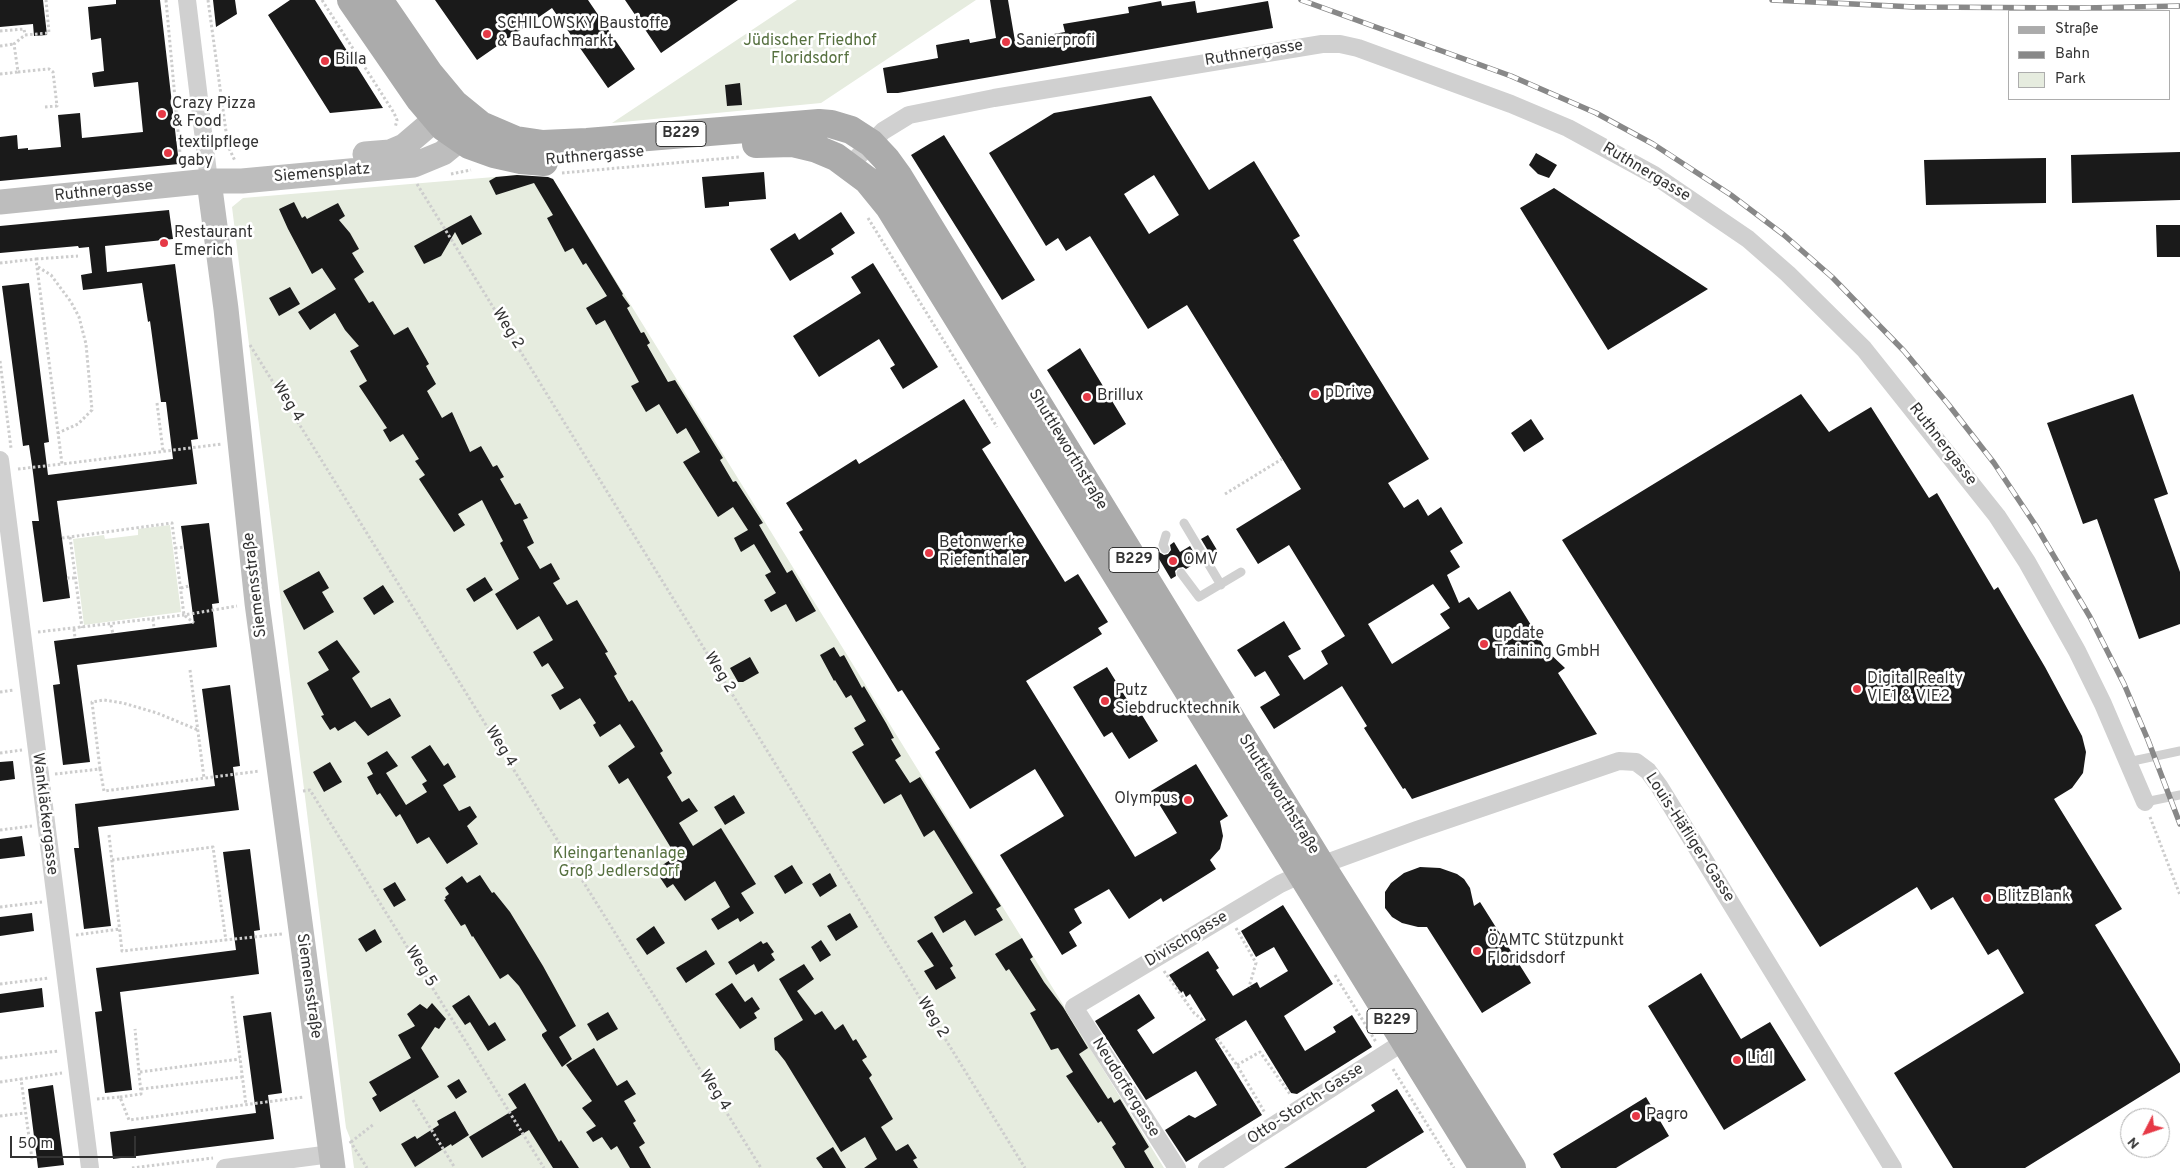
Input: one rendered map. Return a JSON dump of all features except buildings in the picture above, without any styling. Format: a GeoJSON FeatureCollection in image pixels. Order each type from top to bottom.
{"type":"FeatureCollection","features":[{"type":"Feature","properties":{"kind":"main road","name":"B229"},"geometry":{"type":"LineString","coordinates":[[351,0],[420,100],[456,120]]}},
{"type":"Feature","properties":{"kind":"main road","name":"B229"},"geometry":{"type":"LineString","coordinates":[[379,0],[429,73],[456,120]]}},
{"type":"Feature","properties":{"kind":"main road","name":"Ruthnergasse"},"geometry":{"type":"LineString","coordinates":[[456,120],[503,136],[543,144],[819,123],[846,128],[871,143]]}},
{"type":"Feature","properties":{"kind":"main road","name":"Ruthnergasse"},"geometry":{"type":"LineString","coordinates":[[456,120],[494,154],[521,160],[551,162],[774,142],[792,143],[817,149],[850,165]]}},
{"type":"Feature","properties":{"kind":"main road","name":"Siemensplatz"},"geometry":{"type":"LineString","coordinates":[[209,181],[242,181],[414,165],[438,157],[456,120]]}},
{"type":"Feature","properties":{"kind":"main road","name":"Siemensplatz"},"geometry":{"type":"LineString","coordinates":[[209,181],[238,166],[390,152],[456,120]]}},
{"type":"Feature","properties":{"kind":"main road","name":"Shuttleworthstraße"},"geometry":{"type":"LineString","coordinates":[[871,143],[886,159],[914,202],[1311,870],[1395,1048],[1483,1168]]}},
{"type":"Feature","properties":{"kind":"main road","name":"Shuttleworthstraße"},"geometry":{"type":"LineString","coordinates":[[850,165],[867,180],[889,207],[1311,870],[1512,1168]]}},
{"type":"Feature","properties":{"kind":"main road","name":"Ruthnergasse"},"geometry":{"type":"LineString","coordinates":[[0,202],[209,181]]}},
{"type":"Feature","properties":{"kind":"main road","name":"Siemensstraße"},"geometry":{"type":"LineString","coordinates":[[209,181],[257,603],[300,932],[324,1093],[339,1155]]}},
{"type":"Feature","properties":{"kind":"street","name":"Siemensstraße"},"geometry":{"type":"LineString","coordinates":[[187,0],[209,181]]}},
{"type":"Feature","properties":{"kind":"street","name":"Ruthnergasse"},"geometry":{"type":"LineString","coordinates":[[850,165],[884,131],[909,115],[1092,82],[1322,44],[1340,44],[1358,48],[1502,100],[1568,128],[1654,175],[1748,239],[1795,280],[1864,349],[1997,516],[2031,570],[2077,651],[2128,762],[2144,802]]}},
{"type":"Feature","properties":{"kind":"street","name":"Wankläckergasse"},"geometry":{"type":"LineString","coordinates":[[1,465],[90,1168]]}},
{"type":"Feature","properties":{"kind":"street","name":"Louis-Häfliger-Gasse"},"geometry":{"type":"LineString","coordinates":[[1311,870],[1603,766],[1620,762],[1636,762],[1648,771],[1659,786],[1893,1168]]}},
{"type":"Feature","properties":{"kind":"street","name":"Divischgasse"},"geometry":{"type":"LineString","coordinates":[[1074,1007],[1280,884],[1311,870]]}},
{"type":"Feature","properties":{"kind":"street","name":"Neudorfergasse"},"geometry":{"type":"LineString","coordinates":[[1074,1007],[1176,1168]]}},
{"type":"Feature","properties":{"kind":"street","name":"Otto-Storch-Gasse"},"geometry":{"type":"LineString","coordinates":[[1207,1168],[1395,1048]]}},
{"type":"Feature","properties":{"kind":"street"},"geometry":{"type":"LineString","coordinates":[[225,1168],[339,1155]]}},
{"type":"Feature","properties":{"kind":"lane"},"geometry":{"type":"LineString","coordinates":[[1184,523],[1221,585]]}},
{"type":"Feature","properties":{"kind":"lane"},"geometry":{"type":"LineString","coordinates":[[1165,548],[1163,545],[1166,535]]}},
{"type":"Feature","properties":{"kind":"lane"},"geometry":{"type":"LineString","coordinates":[[1181,573],[1199,597],[1241,572]]}},
{"type":"Feature","properties":{"kind":"lane"},"geometry":{"type":"LineString","coordinates":[[2128,762],[2180,751]]}},
{"type":"Feature","properties":{"kind":"lane"},"geometry":{"type":"LineString","coordinates":[[2144,802],[2180,794]]}},
{"type":"Feature","properties":{"kind":"path"},"geometry":{"type":"LineString","coordinates":[[0,46],[14,44],[25,35],[49,33],[46,0]]}},
{"type":"Feature","properties":{"kind":"path"},"geometry":{"type":"LineString","coordinates":[[166,0],[183,184]]}},
{"type":"Feature","properties":{"kind":"path"},"geometry":{"type":"LineString","coordinates":[[208,0],[228,146],[238,166]]}},
{"type":"Feature","properties":{"kind":"path"},"geometry":{"type":"LineString","coordinates":[[322,0],[397,120]]}},
{"type":"Feature","properties":{"kind":"path"},"geometry":{"type":"LineString","coordinates":[[0,31],[24,29],[25,35]]}},
{"type":"Feature","properties":{"kind":"path"},"geometry":{"type":"LineString","coordinates":[[14,44],[18,72]]}},
{"type":"Feature","properties":{"kind":"path"},"geometry":{"type":"LineString","coordinates":[[0,74],[49,69],[53,72],[57,106],[45,108]]}},
{"type":"Feature","properties":{"kind":"path"},"geometry":{"type":"LineString","coordinates":[[558,174],[747,157]]}},
{"type":"Feature","properties":{"kind":"path"},"geometry":{"type":"LineString","coordinates":[[444,175],[478,170]]}},
{"type":"Feature","properties":{"kind":"path","name":"Weg 2"},"geometry":{"type":"LineString","coordinates":[[413,178],[1025,1168]]}},
{"type":"Feature","properties":{"kind":"path"},"geometry":{"type":"LineString","coordinates":[[866,215],[1000,431]]}},
{"type":"Feature","properties":{"kind":"path"},"geometry":{"type":"LineString","coordinates":[[0,263],[78,256]]}},
{"type":"Feature","properties":{"kind":"path"},"geometry":{"type":"LineString","coordinates":[[36,259],[62,464]]}},
{"type":"Feature","properties":{"kind":"path"},"geometry":{"type":"LineString","coordinates":[[37,267],[51,275],[71,302],[79,317],[86,344],[92,410],[78,424],[58,433]]}},
{"type":"Feature","properties":{"kind":"path","name":"Weg 4"},"geometry":{"type":"LineString","coordinates":[[229,346],[252,345],[761,1168]]}},
{"type":"Feature","properties":{"kind":"path"},"geometry":{"type":"LineString","coordinates":[[156,403],[163,451]]}},
{"type":"Feature","properties":{"kind":"path"},"geometry":{"type":"LineString","coordinates":[[1,465],[62,464],[240,443]]}},
{"type":"Feature","properties":{"kind":"path"},"geometry":{"type":"LineString","coordinates":[[1225,494],[1282,459]]}},
{"type":"Feature","properties":{"kind":"path"},"geometry":{"type":"LineString","coordinates":[[62,538],[172,523],[184,615],[194,623]]}},
{"type":"Feature","properties":{"kind":"path"},"geometry":{"type":"LineString","coordinates":[[70,537],[82,628]]}},
{"type":"Feature","properties":{"kind":"path"},"geometry":{"type":"LineString","coordinates":[[175,548],[184,547]]}},
{"type":"Feature","properties":{"kind":"path"},"geometry":{"type":"LineString","coordinates":[[67,578],[75,578]]}},
{"type":"Feature","properties":{"kind":"path"},"geometry":{"type":"LineString","coordinates":[[181,588],[189,586]]}},
{"type":"Feature","properties":{"kind":"path"},"geometry":{"type":"LineString","coordinates":[[22,634],[184,615],[257,603]]}},
{"type":"Feature","properties":{"kind":"path"},"geometry":{"type":"LineString","coordinates":[[153,619],[154,628]]}},
{"type":"Feature","properties":{"kind":"path"},"geometry":{"type":"LineString","coordinates":[[111,624],[113,634]]}},
{"type":"Feature","properties":{"kind":"path"},"geometry":{"type":"LineString","coordinates":[[74,629],[75,638]]}},
{"type":"Feature","properties":{"kind":"path"},"geometry":{"type":"LineString","coordinates":[[190,670],[204,778]]}},
{"type":"Feature","properties":{"kind":"path"},"geometry":{"type":"LineString","coordinates":[[198,730],[157,713],[123,703],[104,700],[92,702],[104,791],[279,768]]}},
{"type":"Feature","properties":{"kind":"path"},"geometry":{"type":"LineString","coordinates":[[0,753],[36,748]]}},
{"type":"Feature","properties":{"kind":"path"},"geometry":{"type":"LineString","coordinates":[[40,777],[100,769]]}},
{"type":"Feature","properties":{"kind":"path","name":"Weg 5"},"geometry":{"type":"LineString","coordinates":[[283,794],[310,790],[544,1168]]}},
{"type":"Feature","properties":{"kind":"path"},"geometry":{"type":"LineString","coordinates":[[2144,802],[2180,895]]}},
{"type":"Feature","properties":{"kind":"path"},"geometry":{"type":"LineString","coordinates":[[0,830],[46,824]]}},
{"type":"Feature","properties":{"kind":"path"},"geometry":{"type":"LineString","coordinates":[[108,835],[122,951],[300,932]]}},
{"type":"Feature","properties":{"kind":"path"},"geometry":{"type":"LineString","coordinates":[[112,860],[213,847],[226,941]]}},
{"type":"Feature","properties":{"kind":"path"},"geometry":{"type":"LineString","coordinates":[[0,907],[56,900]]}},
{"type":"Feature","properties":{"kind":"path"},"geometry":{"type":"LineString","coordinates":[[1228,915],[1256,963],[1249,987]]}},
{"type":"Feature","properties":{"kind":"path"},"geometry":{"type":"LineString","coordinates":[[60,938],[120,930]]}},
{"type":"Feature","properties":{"kind":"path"},"geometry":{"type":"LineString","coordinates":[[1156,959],[1194,1013],[1204,1021]]}},
{"type":"Feature","properties":{"kind":"path"},"geometry":{"type":"LineString","coordinates":[[1334,972],[1395,1048],[1454,1168]]}},
{"type":"Feature","properties":{"kind":"path"},"geometry":{"type":"LineString","coordinates":[[0,984],[65,976]]}},
{"type":"Feature","properties":{"kind":"path"},"geometry":{"type":"LineString","coordinates":[[232,996],[246,1105]]}},
{"type":"Feature","properties":{"kind":"path"},"geometry":{"type":"LineString","coordinates":[[81,1100],[141,1094],[134,1029]]}},
{"type":"Feature","properties":{"kind":"path"},"geometry":{"type":"LineString","coordinates":[[1217,1038],[1237,1065],[1273,1127]]}},
{"type":"Feature","properties":{"kind":"path"},"geometry":{"type":"LineString","coordinates":[[0,1058],[62,1050],[63,1058]]}},
{"type":"Feature","properties":{"kind":"path"},"geometry":{"type":"LineString","coordinates":[[1237,1065],[1260,1052],[1300,1108]]}},
{"type":"Feature","properties":{"kind":"path"},"geometry":{"type":"LineString","coordinates":[[140,1072],[240,1059]]}},
{"type":"Feature","properties":{"kind":"path"},"geometry":{"type":"LineString","coordinates":[[0,1082],[66,1073],[64,1065]]}},
{"type":"Feature","properties":{"kind":"path"},"geometry":{"type":"LineString","coordinates":[[141,1089],[242,1077]]}},
{"type":"Feature","properties":{"kind":"path"},"geometry":{"type":"LineString","coordinates":[[21,1079],[32,1159]]}},
{"type":"Feature","properties":{"kind":"path"},"geometry":{"type":"LineString","coordinates":[[120,1097],[129,1120],[324,1093]]}},
{"type":"Feature","properties":{"kind":"path"},"geometry":{"type":"LineString","coordinates":[[413,1100],[455,1168]]}},
{"type":"Feature","properties":{"kind":"path"},"geometry":{"type":"LineString","coordinates":[[0,1116],[25,1113]]}},
{"type":"Feature","properties":{"kind":"path"},"geometry":{"type":"LineString","coordinates":[[339,1155],[374,1124]]}},
{"type":"Feature","properties":{"kind":"green space","name":"Jüdischer Friedhof Floridsdorf"},"geometry":{"type":"Polygon","coordinates":[[[797,0],[976,0],[821,103],[612,123],[797,0]]]}},
{"type":"Feature","properties":{"kind":"green space","name":"Kleingartenanlage Groß Jedlersdorf"},"geometry":{"type":"Polygon","coordinates":[[[518,175],[553,179],[1164,1168],[354,1168],[350,1138],[346,1128],[232,207],[243,198],[518,175]]]}},
{"type":"Feature","properties":{"kind":"green space"},"geometry":{"type":"Polygon","coordinates":[[[170,525],[181,612],[84,625],[73,539],[104,535],[105,539],[138,535],[138,529],[170,525]]]}},
{"type":"Feature","properties":{"kind":"railway"},"geometry":{"type":"LineString","coordinates":[[1301,0],[1511,76],[1596,113],[1653,144],[1731,195],[1784,235],[1832,277],[1904,351],[1948,404],[1994,463],[2036,526],[2090,617],[2124,684],[2180,824]]}},
{"type":"Feature","properties":{"kind":"railway"},"geometry":{"type":"LineString","coordinates":[[1772,0],[1914,7],[2084,8],[2180,6]]}},
{"type":"Feature","properties":{"kind":"place","name":"SCHILOWSKY Baustoffe & Baufachmarkt"},"geometry":{"type":"Point","coordinates":[487,34]}},
{"type":"Feature","properties":{"kind":"place","name":"Sanierprofi"},"geometry":{"type":"Point","coordinates":[1006,42]}},
{"type":"Feature","properties":{"kind":"place","name":"Billa"},"geometry":{"type":"Point","coordinates":[325,61]}},
{"type":"Feature","properties":{"kind":"place","name":"Crazy Pizza & Food"},"geometry":{"type":"Point","coordinates":[162,114]}},
{"type":"Feature","properties":{"kind":"place","name":"textilpflege gaby"},"geometry":{"type":"Point","coordinates":[168,153]}},
{"type":"Feature","properties":{"kind":"place","name":"Restaurant Emerich"},"geometry":{"type":"Point","coordinates":[164,243]}},
{"type":"Feature","properties":{"kind":"place","name":"pDrive"},"geometry":{"type":"Point","coordinates":[1315,394]}},
{"type":"Feature","properties":{"kind":"place","name":"Brillux"},"geometry":{"type":"Point","coordinates":[1087,397]}},
{"type":"Feature","properties":{"kind":"place","name":"Betonwerke Riefenthaler"},"geometry":{"type":"Point","coordinates":[929,553]}},
{"type":"Feature","properties":{"kind":"place","name":"OMV"},"geometry":{"type":"Point","coordinates":[1173,561]}},
{"type":"Feature","properties":{"kind":"place","name":"update Training GmbH"},"geometry":{"type":"Point","coordinates":[1484,644]}},
{"type":"Feature","properties":{"kind":"place","name":"Digital Realty VIE1 & VIE2"},"geometry":{"type":"Point","coordinates":[1857,689]}},
{"type":"Feature","properties":{"kind":"place","name":"Putz Siebdrucktechnik"},"geometry":{"type":"Point","coordinates":[1105,701]}},
{"type":"Feature","properties":{"kind":"place","name":"Olympus"},"geometry":{"type":"Point","coordinates":[1188,800]}},
{"type":"Feature","properties":{"kind":"place","name":"BlitzBlank"},"geometry":{"type":"Point","coordinates":[1987,898]}},
{"type":"Feature","properties":{"kind":"place","name":"ÖAMTC Stützpunkt Floridsdorf"},"geometry":{"type":"Point","coordinates":[1477,951]}},
{"type":"Feature","properties":{"kind":"place","name":"Lidl"},"geometry":{"type":"Point","coordinates":[1737,1060]}},
{"type":"Feature","properties":{"kind":"place","name":"Pagro"},"geometry":{"type":"Point","coordinates":[1636,1116]}}]}
